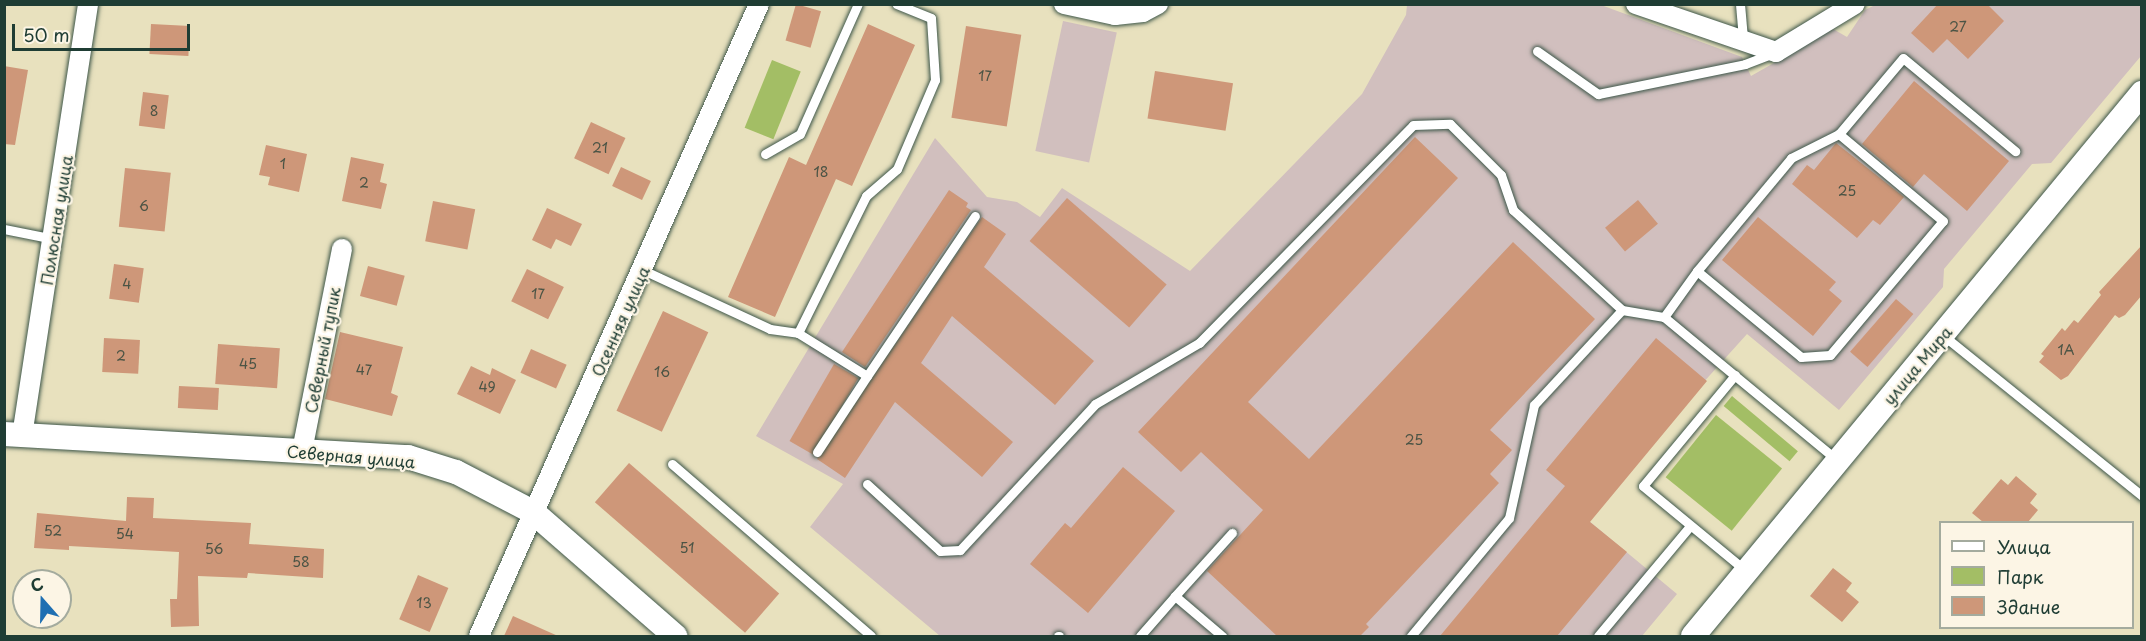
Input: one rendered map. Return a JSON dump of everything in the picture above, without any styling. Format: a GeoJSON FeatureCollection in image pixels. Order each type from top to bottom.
{"type":"FeatureCollection","features":[{"type":"Feature","properties":{"kind":"street","name":"Полюсная улица"},"geometry":{"type":"LineString","coordinates":[[13,435],[54,239],[88,4]]}},
{"type":"Feature","properties":{"kind":"street","name":"Осенняя улица"},"geometry":{"type":"LineString","coordinates":[[479,636],[759,4]]}},
{"type":"Feature","properties":{"kind":"street"},"geometry":{"type":"LineString","coordinates":[[1064,4],[1114,15],[1143,12],[1158,4]]}},
{"type":"Feature","properties":{"kind":"street"},"geometry":{"type":"LineString","coordinates":[[1636,4],[1743,38],[1776,52],[1855,4]]}},
{"type":"Feature","properties":{"kind":"street","name":"улица Мира"},"geometry":{"type":"LineString","coordinates":[[1693,636],[2142,93]]}},
{"type":"Feature","properties":{"kind":"street","name":"Северный тупик"},"geometry":{"type":"LineString","coordinates":[[302,451],[342,249]]}},
{"type":"Feature","properties":{"kind":"street","name":"Северная улица"},"geometry":{"type":"LineString","coordinates":[[13,435],[408,457],[456,472],[533,512],[675,636]]}},
{"type":"Feature","properties":{"kind":"lane"},"geometry":{"type":"LineString","coordinates":[[765,154],[800,134],[858,4]]}},
{"type":"Feature","properties":{"kind":"lane"},"geometry":{"type":"LineString","coordinates":[[798,333],[866,196],[897,169],[935,80],[931,18],[897,4]]}},
{"type":"Feature","properties":{"kind":"lane"},"geometry":{"type":"LineString","coordinates":[[1740,4],[1743,38]]}},
{"type":"Feature","properties":{"kind":"lane"},"geometry":{"type":"LineString","coordinates":[[1537,51],[1598,94],[1745,64],[1776,52]]}},
{"type":"Feature","properties":{"kind":"lane"},"geometry":{"type":"LineString","coordinates":[[1664,317],[1697,271],[1791,158],[1839,134],[1903,58],[2015,151]]}},
{"type":"Feature","properties":{"kind":"lane"},"geometry":{"type":"LineString","coordinates":[[867,484],[940,551],[960,550],[1095,404],[1199,344],[1413,125],[1450,124],[1501,175],[1513,210],[1623,310],[1664,317],[1838,461]]}},
{"type":"Feature","properties":{"kind":"lane"},"geometry":{"type":"LineString","coordinates":[[1697,271],[1801,357],[1830,355],[1943,221],[1839,134]]}},
{"type":"Feature","properties":{"kind":"lane"},"geometry":{"type":"LineString","coordinates":[[817,453],[975,216]]}},
{"type":"Feature","properties":{"kind":"lane"},"geometry":{"type":"LineString","coordinates":[[4,229],[54,239]]}},
{"type":"Feature","properties":{"kind":"lane"},"geometry":{"type":"LineString","coordinates":[[643,270],[770,329],[798,333],[867,376]]}},
{"type":"Feature","properties":{"kind":"lane"},"geometry":{"type":"LineString","coordinates":[[1411,636],[1509,518],[1534,405],[1623,310]]}},
{"type":"Feature","properties":{"kind":"lane"},"geometry":{"type":"LineString","coordinates":[[1942,334],[2142,496]]}},
{"type":"Feature","properties":{"kind":"lane"},"geometry":{"type":"LineString","coordinates":[[1735,375],[1643,486],[1747,572]]}},
{"type":"Feature","properties":{"kind":"lane"},"geometry":{"type":"LineString","coordinates":[[672,464],[872,636]]}},
{"type":"Feature","properties":{"kind":"lane"},"geometry":{"type":"LineString","coordinates":[[1598,636],[1690,526]]}},
{"type":"Feature","properties":{"kind":"lane"},"geometry":{"type":"LineString","coordinates":[[1140,636],[1232,533]]}},
{"type":"Feature","properties":{"kind":"lane"},"geometry":{"type":"LineString","coordinates":[[1175,596],[1222,636]]}},
{"type":"Feature","properties":{"kind":"shaded area"},"geometry":{"type":"Polygon","coordinates":[[[1407,5],[1601,5],[1742,57],[1751,76],[1833,29],[1847,37],[1865,10],[1875,5],[2141,5],[2141,56],[2051,163],[2032,164],[1944,269],[1943,287],[1839,410],[1747,334],[1583,516],[1677,594],[1642,636],[940,636],[810,527],[843,484],[756,436],[935,138],[987,197],[1017,202],[1040,217],[1062,188],[1190,271],[1362,94],[1406,15],[1407,5]]]}},
{"type":"Feature","properties":{"kind":"shaded area"},"geometry":{"type":"Polygon","coordinates":[[[1063,21],[1117,32],[1089,163],[1035,151],[1063,21]]]}},
{"type":"Feature","properties":{"kind":"green space"},"geometry":{"type":"Polygon","coordinates":[[[772,60],[801,72],[773,139],[745,128],[772,60]]]}},
{"type":"Feature","properties":{"kind":"green space"},"geometry":{"type":"Polygon","coordinates":[[[1732,396],[1798,451],[1790,461],[1724,406],[1732,396]]]}},
{"type":"Feature","properties":{"kind":"green space"},"geometry":{"type":"Polygon","coordinates":[[[1716,415],[1782,468],[1732,531],[1666,477],[1716,415]]]}},
{"type":"Feature","properties":{"kind":"building"},"geometry":{"type":"Polygon","coordinates":[[[796,4],[821,11],[811,48],[786,41],[796,4]]]}},
{"type":"Feature","properties":{"kind":"building"},"geometry":{"type":"Polygon","coordinates":[[[1938,4],[1987,4],[2004,21],[1968,59],[1947,39],[1933,53],[1911,33],[1938,4]]]}},
{"type":"Feature","properties":{"kind":"building"},"geometry":{"type":"Polygon","coordinates":[[[151,24],[190,26],[188,56],[149,54],[151,24]]]}},
{"type":"Feature","properties":{"kind":"building"},"geometry":{"type":"Polygon","coordinates":[[[868,24],[915,45],[852,186],[836,179],[775,317],[728,297],[789,157],[806,165],[868,24]]]}},
{"type":"Feature","properties":{"kind":"building"},"geometry":{"type":"Polygon","coordinates":[[[966,26],[1021,35],[1007,127],[951,118],[966,26]]]}},
{"type":"Feature","properties":{"kind":"building"},"geometry":{"type":"Polygon","coordinates":[[[4,66],[28,70],[15,145],[4,144],[4,66]]]}},
{"type":"Feature","properties":{"kind":"building"},"geometry":{"type":"Polygon","coordinates":[[[1155,71],[1233,83],[1226,131],[1147,118],[1155,71]]]}},
{"type":"Feature","properties":{"kind":"building"},"geometry":{"type":"Polygon","coordinates":[[[1914,81],[2009,161],[1967,211],[1924,174],[1913,187],[1862,144],[1914,81]]]}},
{"type":"Feature","properties":{"kind":"building"},"geometry":{"type":"Polygon","coordinates":[[[143,92],[169,95],[165,129],[139,126],[143,92]]]}},
{"type":"Feature","properties":{"kind":"building"},"geometry":{"type":"Polygon","coordinates":[[[591,122],[625,138],[609,174],[574,158],[591,122]]]}},
{"type":"Feature","properties":{"kind":"building"},"geometry":{"type":"Polygon","coordinates":[[[1415,137],[1458,178],[1248,402],[1309,459],[1513,242],[1595,319],[1490,430],[1512,450],[1490,474],[1499,483],[1366,624],[1369,627],[1360,636],[1277,636],[1207,571],[1263,510],[1201,452],[1181,472],[1138,432],[1415,137]]]}},
{"type":"Feature","properties":{"kind":"building"},"geometry":{"type":"Polygon","coordinates":[[[1836,143],[1904,197],[1880,225],[1873,220],[1857,238],[1792,184],[1807,165],[1814,170],[1836,143]]]}},
{"type":"Feature","properties":{"kind":"building"},"geometry":{"type":"Polygon","coordinates":[[[266,145],[307,154],[299,192],[268,185],[270,177],[259,175],[266,145]]]}},
{"type":"Feature","properties":{"kind":"building"},"geometry":{"type":"Polygon","coordinates":[[[351,157],[384,164],[380,182],[387,184],[381,209],[342,201],[351,157]]]}},
{"type":"Feature","properties":{"kind":"building"},"geometry":{"type":"Polygon","coordinates":[[[621,167],[651,181],[642,200],[612,186],[621,167]]]}},
{"type":"Feature","properties":{"kind":"building"},"geometry":{"type":"Polygon","coordinates":[[[125,168],[171,173],[165,231],[119,227],[125,168]]]}},
{"type":"Feature","properties":{"kind":"building"},"geometry":{"type":"Polygon","coordinates":[[[949,190],[968,203],[966,207],[971,210],[865,367],[842,352],[949,190]]]}},
{"type":"Feature","properties":{"kind":"building"},"geometry":{"type":"Polygon","coordinates":[[[1067,198],[1167,285],[1129,328],[1030,241],[1067,198]]]}},
{"type":"Feature","properties":{"kind":"building"},"geometry":{"type":"Polygon","coordinates":[[[1638,200],[1658,224],[1625,251],[1605,228],[1638,200]]]}},
{"type":"Feature","properties":{"kind":"building"},"geometry":{"type":"Polygon","coordinates":[[[433,201],[475,209],[467,249],[425,241],[433,201]]]}},
{"type":"Feature","properties":{"kind":"building"},"geometry":{"type":"Polygon","coordinates":[[[547,208],[582,224],[571,246],[556,239],[551,249],[532,240],[547,208]]]}},
{"type":"Feature","properties":{"kind":"building"},"geometry":{"type":"Polygon","coordinates":[[[982,217],[1006,234],[984,267],[1094,361],[1055,405],[952,316],[921,363],[1013,442],[982,477],[895,402],[845,478],[817,459],[982,217]]]}},
{"type":"Feature","properties":{"kind":"building"},"geometry":{"type":"Polygon","coordinates":[[[1758,217],[1836,282],[1829,290],[1842,301],[1813,336],[1722,260],[1758,217]]]}},
{"type":"Feature","properties":{"kind":"building"},"geometry":{"type":"Polygon","coordinates":[[[2142,245],[2142,295],[2125,315],[2119,318],[2115,315],[2068,376],[2061,380],[2039,362],[2044,356],[2041,354],[2062,328],[2065,331],[2074,320],[2078,323],[2101,295],[2099,292],[2142,245]]]}},
{"type":"Feature","properties":{"kind":"building"},"geometry":{"type":"Polygon","coordinates":[[[114,264],[144,268],[139,303],[109,299],[114,264]]]}},
{"type":"Feature","properties":{"kind":"building"},"geometry":{"type":"Polygon","coordinates":[[[368,266],[405,276],[397,306],[360,296],[368,266]]]}},
{"type":"Feature","properties":{"kind":"building"},"geometry":{"type":"Polygon","coordinates":[[[527,269],[564,287],[548,319],[511,301],[527,269]]]}},
{"type":"Feature","properties":{"kind":"building"},"geometry":{"type":"Polygon","coordinates":[[[1896,299],[1913,314],[1867,367],[1850,352],[1896,299]]]}},
{"type":"Feature","properties":{"kind":"building"},"geometry":{"type":"Polygon","coordinates":[[[663,311],[708,332],[662,432],[617,411],[663,311]]]}},
{"type":"Feature","properties":{"kind":"building"},"geometry":{"type":"Polygon","coordinates":[[[340,332],[403,347],[391,393],[398,396],[392,416],[325,399],[340,332]]]}},
{"type":"Feature","properties":{"kind":"building"},"geometry":{"type":"Polygon","coordinates":[[[104,338],[140,340],[138,374],[102,372],[104,338]]]}},
{"type":"Feature","properties":{"kind":"building"},"geometry":{"type":"Polygon","coordinates":[[[1656,338],[1707,381],[1590,522],[1627,552],[1557,636],[1440,636],[1565,486],[1546,470],[1656,338]]]}},
{"type":"Feature","properties":{"kind":"building"},"geometry":{"type":"Polygon","coordinates":[[[218,344],[280,348],[277,388],[215,384],[218,344]]]}},
{"type":"Feature","properties":{"kind":"building"},"geometry":{"type":"Polygon","coordinates":[[[531,349],[567,365],[556,389],[520,373],[531,349]]]}},
{"type":"Feature","properties":{"kind":"building"},"geometry":{"type":"Polygon","coordinates":[[[834,364],[858,378],[814,455],[790,441],[834,364]]]}},
{"type":"Feature","properties":{"kind":"building"},"geometry":{"type":"Polygon","coordinates":[[[471,366],[490,375],[492,368],[516,380],[500,414],[457,394],[471,366]]]}},
{"type":"Feature","properties":{"kind":"building"},"geometry":{"type":"Polygon","coordinates":[[[179,386],[219,388],[218,410],[178,408],[179,386]]]}},
{"type":"Feature","properties":{"kind":"building"},"geometry":{"type":"Polygon","coordinates":[[[629,463],[779,594],[745,633],[595,502],[629,463]]]}},
{"type":"Feature","properties":{"kind":"building"},"geometry":{"type":"Polygon","coordinates":[[[1123,467],[1175,511],[1088,613],[1030,564],[1065,523],[1071,528],[1123,467]]]}},
{"type":"Feature","properties":{"kind":"building"},"geometry":{"type":"Polygon","coordinates":[[[2016,476],[2037,494],[2030,503],[2038,510],[2029,521],[1982,521],[1972,513],[2001,479],[2008,485],[2016,476]]]}},
{"type":"Feature","properties":{"kind":"building"},"geometry":{"type":"Polygon","coordinates":[[[127,497],[154,498],[153,518],[251,523],[249,544],[324,549],[323,578],[248,573],[247,578],[198,576],[199,626],[171,627],[170,599],[177,599],[179,552],[69,546],[69,550],[34,548],[37,513],[126,521],[127,497]]]}},
{"type":"Feature","properties":{"kind":"building"},"geometry":{"type":"Polygon","coordinates":[[[1833,568],[1852,583],[1846,591],[1859,602],[1842,622],[1810,596],[1833,568]]]}},
{"type":"Feature","properties":{"kind":"building"},"geometry":{"type":"Polygon","coordinates":[[[418,575],[448,588],[430,632],[399,619],[418,575]]]}},
{"type":"Feature","properties":{"kind":"building"},"geometry":{"type":"Polygon","coordinates":[[[513,616],[558,636],[504,636],[513,616]]]}}]}
